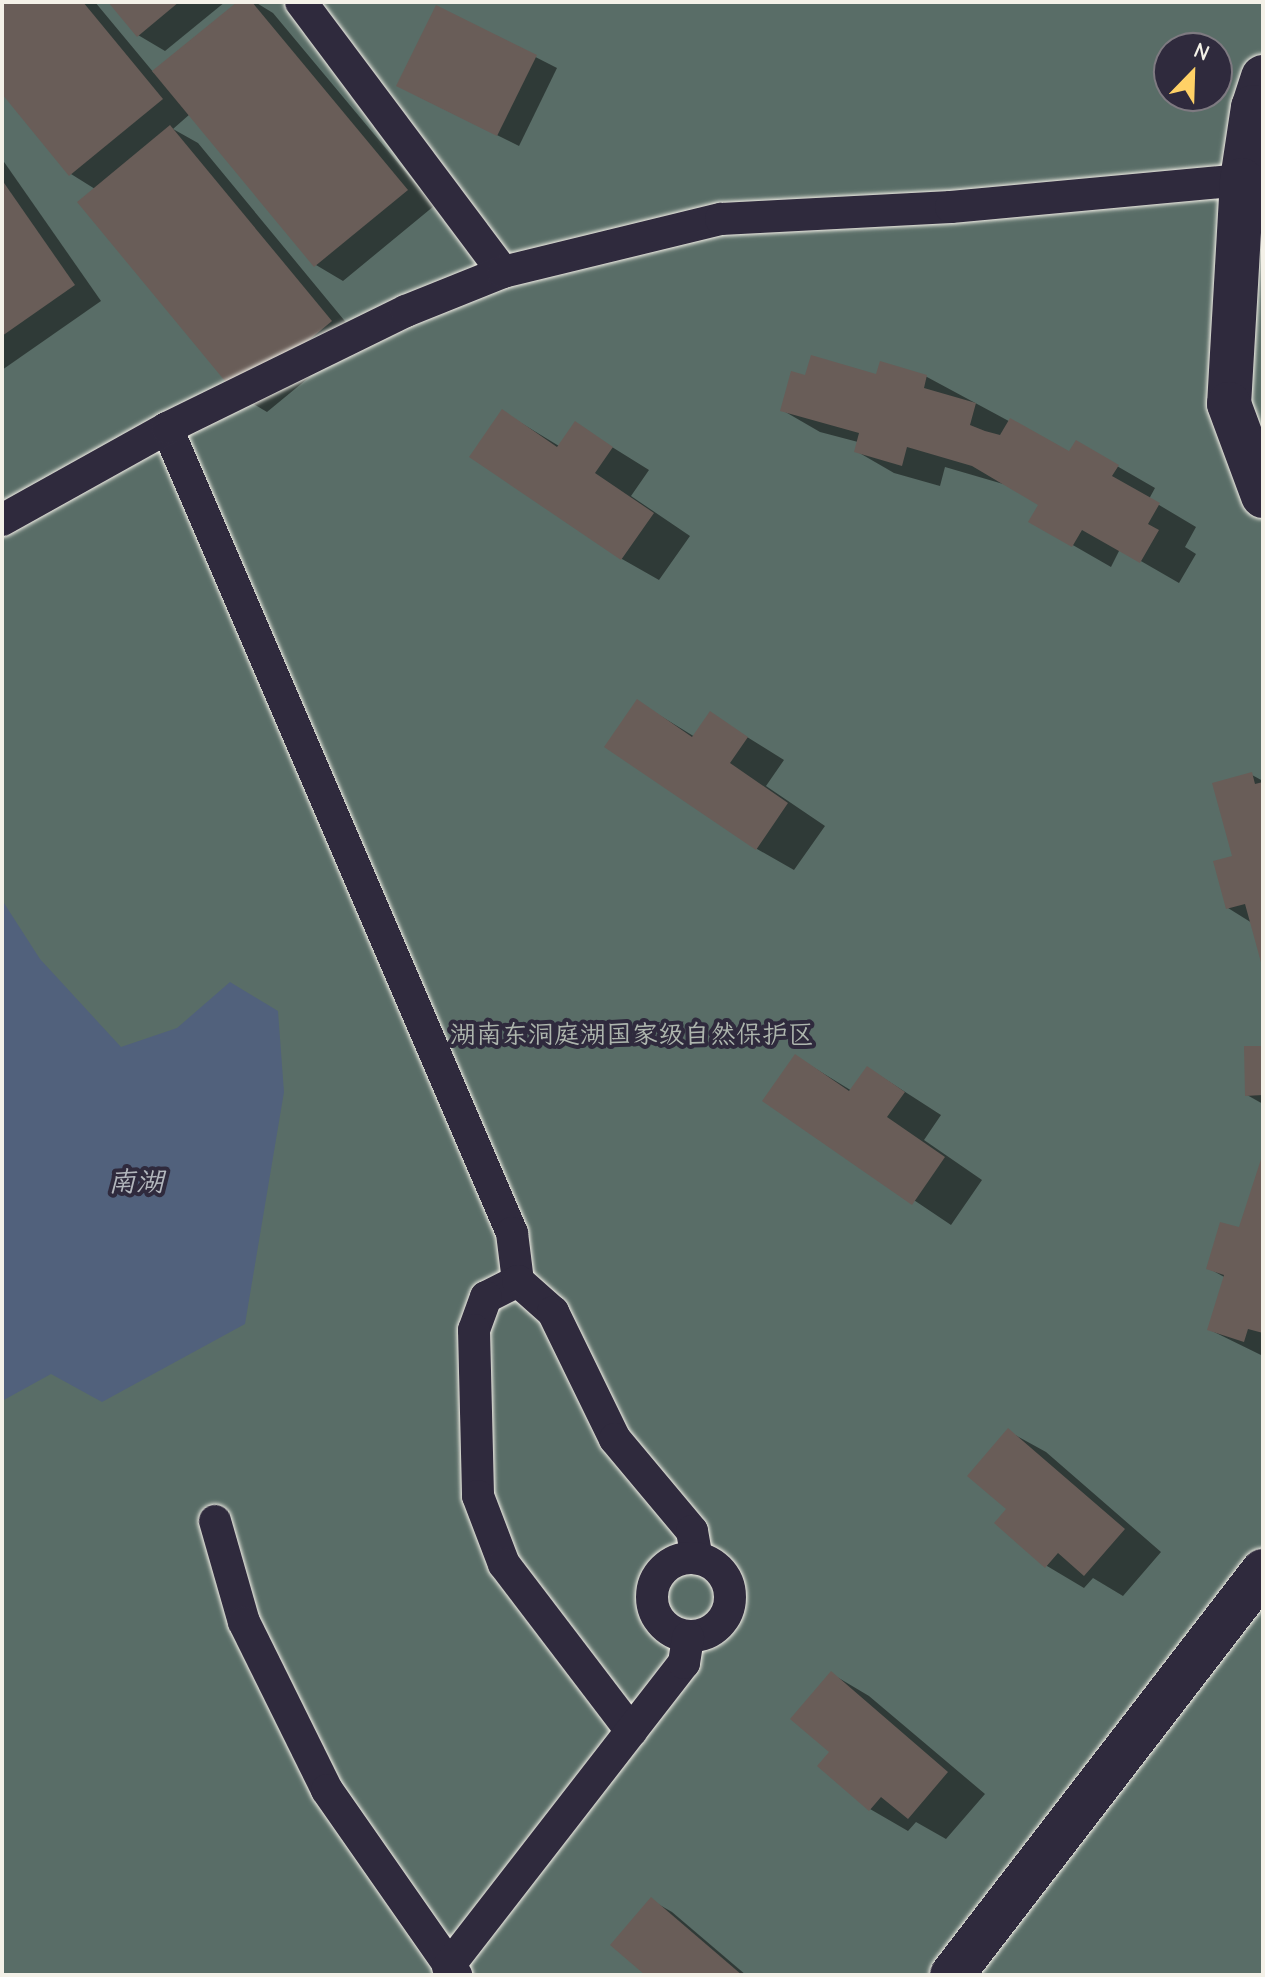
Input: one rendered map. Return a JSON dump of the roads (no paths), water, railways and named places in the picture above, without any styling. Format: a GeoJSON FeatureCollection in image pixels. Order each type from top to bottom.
{"type":"FeatureCollection","features":[{"type":"Feature","properties":{"kind":"street"},"geometry":{"type":"LineString","coordinates":[[301,2],[503,272]]}},
{"type":"Feature","properties":{"kind":"street"},"geometry":{"type":"LineString","coordinates":[[1263,77],[1253,107],[1242,180],[1229,404],[1263,496]]}},
{"type":"Feature","properties":{"kind":"street"},"geometry":{"type":"LineString","coordinates":[[2,520],[167,428],[406,311],[503,272],[721,219],[951,207],[1242,180]]}},
{"type":"Feature","properties":{"kind":"street"},"geometry":{"type":"LineString","coordinates":[[167,428],[512,1233],[518,1281],[553,1312],[615,1439],[692,1531],[697,1559]]}},
{"type":"Feature","properties":{"kind":"street"},"geometry":{"type":"LineString","coordinates":[[518,1281],[486,1297],[474,1330],[478,1496],[504,1564],[631,1731]]}},
{"type":"Feature","properties":{"kind":"street"},"geometry":{"type":"LineString","coordinates":[[215,1521],[244,1622],[327,1790],[452,1971],[684,1663],[688,1637]]}},
{"type":"Feature","properties":{"kind":"street"},"geometry":{"type":"LineString","coordinates":[[697,1559],[719,1570],[730,1592],[729,1606],[714,1629],[688,1637],[663,1625],[652,1599],[661,1572],[672,1563],[697,1559]]}},
{"type":"Feature","properties":{"kind":"street"},"geometry":{"type":"LineString","coordinates":[[952,1975],[1263,1571]]}},
{"type":"Feature","properties":{"kind":"water","name":"南湖"},"geometry":{"type":"Polygon","coordinates":[[[2,900],[40,959],[121,1047],[177,1028],[230,982],[278,1011],[284,1092],[245,1324],[102,1402],[51,1374],[2,1401],[2,900]]]}},
{"type":"Feature","properties":{"kind":"park label","name":"湖南东洞庭湖国家级自然保护区"},"geometry":{"type":"Point","coordinates":[632,1036]}}]}
